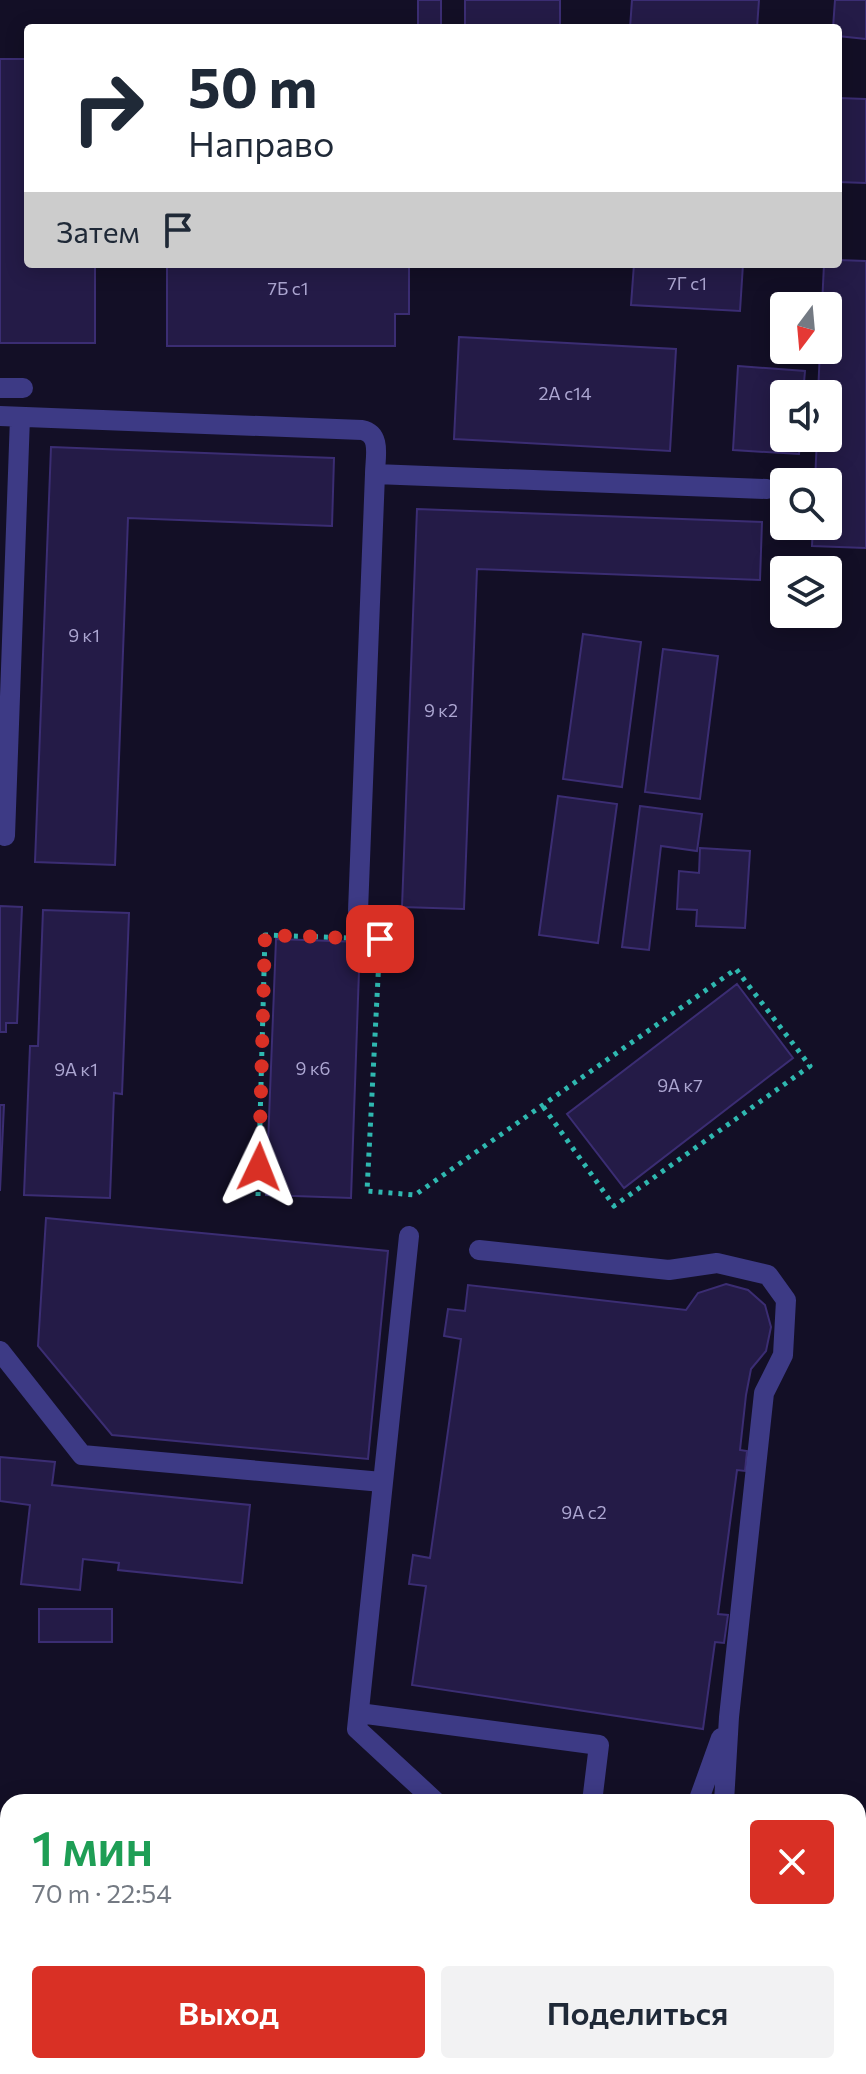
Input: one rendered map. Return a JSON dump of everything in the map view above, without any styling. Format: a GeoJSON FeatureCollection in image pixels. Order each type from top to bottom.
{"type":"FeatureCollection","features":[{"type":"Feature","properties":{"kind":"lane"},"geometry":{"type":"LineString","coordinates":[[0,388],[23,388]]}},
{"type":"Feature","properties":{"kind":"lane"},"geometry":{"type":"LineString","coordinates":[[5,836],[10,417],[362,430],[374,437],[375,474],[358,911]]}},
{"type":"Feature","properties":{"kind":"lane"},"geometry":{"type":"LineString","coordinates":[[375,474],[767,489]]}},
{"type":"Feature","properties":{"kind":"lane"},"geometry":{"type":"LineString","coordinates":[[409,1236],[357,1729],[427,1794]]}},
{"type":"Feature","properties":{"kind":"lane"},"geometry":{"type":"LineString","coordinates":[[479,1250],[669,1270],[717,1263],[768,1275],[786,1300],[783,1355],[764,1393],[729,1717],[724,1794]]}},
{"type":"Feature","properties":{"kind":"lane"},"geometry":{"type":"LineString","coordinates":[[0,1351],[82,1455],[382,1482]]}},
{"type":"Feature","properties":{"kind":"lane"},"geometry":{"type":"LineString","coordinates":[[359,1713],[599,1745],[593,1794]]}},
{"type":"Feature","properties":{"kind":"lane"},"geometry":{"type":"LineString","coordinates":[[701,1794],[729,1717]]}},
{"type":"Feature","properties":{"kind":"path"},"geometry":{"type":"LineString","coordinates":[[258,1196],[265,935],[380,939],[367,1191],[415,1195],[542,1105],[736,969],[810,1066],[614,1206],[542,1105]]}},
{"type":"Feature","properties":{"kind":"building"},"geometry":{"type":"Polygon","coordinates":[[[418,0],[441,0],[441,24],[418,24],[418,0]]]}},
{"type":"Feature","properties":{"kind":"building"},"geometry":{"type":"Polygon","coordinates":[[[465,0],[560,0],[560,24],[465,24],[465,0]]]}},
{"type":"Feature","properties":{"kind":"building"},"geometry":{"type":"Polygon","coordinates":[[[632,0],[759,0],[757,24],[630,24],[632,0]]]}},
{"type":"Feature","properties":{"kind":"building"},"geometry":{"type":"Polygon","coordinates":[[[835,0],[866,0],[866,39],[842,36],[842,24],[833,24],[835,0]]]}},
{"type":"Feature","properties":{"kind":"building"},"geometry":{"type":"Polygon","coordinates":[[[0,59],[24,59],[24,268],[95,268],[95,343],[0,343],[0,59]]]}},
{"type":"Feature","properties":{"kind":"building"},"geometry":{"type":"Polygon","coordinates":[[[842,98],[866,99],[866,183],[842,182],[842,98]]]}},
{"type":"Feature","properties":{"kind":"building"},"geometry":{"type":"Polygon","coordinates":[[[842,260],[866,261],[866,548],[812,546],[812,540],[842,540],[842,468],[816,468],[816,452],[842,452],[842,380],[819,380],[819,364],[842,364],[842,292],[823,292],[824,268],[842,268],[842,260]]]}},
{"type":"Feature","properties":{"kind":"building"},"geometry":{"type":"Polygon","coordinates":[[[167,268],[409,268],[409,314],[395,314],[395,346],[167,346],[167,268]]]}},
{"type":"Feature","properties":{"kind":"building"},"geometry":{"type":"Polygon","coordinates":[[[634,268],[743,268],[740,311],[631,305],[634,268]]]}},
{"type":"Feature","properties":{"kind":"building"},"geometry":{"type":"Polygon","coordinates":[[[459,337],[676,349],[670,451],[454,439],[459,337]]]}},
{"type":"Feature","properties":{"kind":"building"},"geometry":{"type":"Polygon","coordinates":[[[738,366],[805,371],[804,380],[770,380],[770,452],[799,454],[733,450],[738,366]]]}},
{"type":"Feature","properties":{"kind":"building"},"geometry":{"type":"Polygon","coordinates":[[[51,447],[334,458],[332,526],[128,518],[115,865],[35,862],[51,447]]]}},
{"type":"Feature","properties":{"kind":"building"},"geometry":{"type":"Polygon","coordinates":[[[417,509],[762,522],[760,580],[477,569],[464,909],[402,907],[417,509]]]}},
{"type":"Feature","properties":{"kind":"building"},"geometry":{"type":"Polygon","coordinates":[[[583,634],[641,642],[622,787],[563,779],[583,634]]]}},
{"type":"Feature","properties":{"kind":"building"},"geometry":{"type":"Polygon","coordinates":[[[663,649],[718,656],[700,799],[645,792],[663,649]]]}},
{"type":"Feature","properties":{"kind":"building"},"geometry":{"type":"Polygon","coordinates":[[[558,796],[617,804],[598,943],[539,935],[558,796]]]}},
{"type":"Feature","properties":{"kind":"building"},"geometry":{"type":"Polygon","coordinates":[[[640,806],[702,814],[697,851],[661,846],[649,950],[622,947],[640,806]]]}},
{"type":"Feature","properties":{"kind":"building"},"geometry":{"type":"Polygon","coordinates":[[[700,848],[750,851],[745,928],[696,926],[697,910],[677,909],[679,871],[699,873],[700,848]]]}},
{"type":"Feature","properties":{"kind":"building"},"geometry":{"type":"Polygon","coordinates":[[[0,906],[22,907],[17,1023],[6,1023],[6,1032],[0,1032],[0,906]]]}},
{"type":"Feature","properties":{"kind":"building"},"geometry":{"type":"Polygon","coordinates":[[[43,910],[129,913],[122,1094],[114,1093],[110,1198],[24,1195],[30,1046],[38,1046],[43,910]]]}},
{"type":"Feature","properties":{"kind":"building"},"geometry":{"type":"Polygon","coordinates":[[[276,939],[360,942],[351,1198],[266,1195],[276,939]]]}},
{"type":"Feature","properties":{"kind":"building"},"geometry":{"type":"Polygon","coordinates":[[[737,984],[793,1058],[624,1188],[567,1114],[737,984]]]}},
{"type":"Feature","properties":{"kind":"building"},"geometry":{"type":"Polygon","coordinates":[[[0,1105],[4,1105],[0,1191],[0,1105]]]}},
{"type":"Feature","properties":{"kind":"building"},"geometry":{"type":"Polygon","coordinates":[[[46,1218],[388,1251],[368,1459],[112,1435],[38,1346],[46,1218]]]}},
{"type":"Feature","properties":{"kind":"building"},"geometry":{"type":"Polygon","coordinates":[[[726,1284],[748,1290],[765,1305],[771,1327],[766,1351],[751,1369],[746,1395],[740,1450],[747,1451],[745,1471],[737,1470],[718,1614],[728,1615],[724,1643],[715,1642],[703,1729],[412,1685],[426,1586],[409,1584],[413,1555],[430,1558],[461,1339],[444,1336],[448,1309],[465,1311],[468,1285],[686,1310],[698,1293],[726,1284]]]}},
{"type":"Feature","properties":{"kind":"building"},"geometry":{"type":"Polygon","coordinates":[[[0,1457],[55,1462],[52,1485],[250,1505],[242,1583],[118,1570],[119,1563],[83,1559],[80,1590],[21,1584],[30,1505],[0,1501],[0,1457]]]}},
{"type":"Feature","properties":{"kind":"building"},"geometry":{"type":"Polygon","coordinates":[[[39,1609],[112,1609],[112,1642],[39,1642],[39,1609]]]}},
{"type":"Feature","properties":{"kind":"route"},"geometry":{"type":"LineString","coordinates":[[259,1167],[265,935],[380,939]]}}]}
